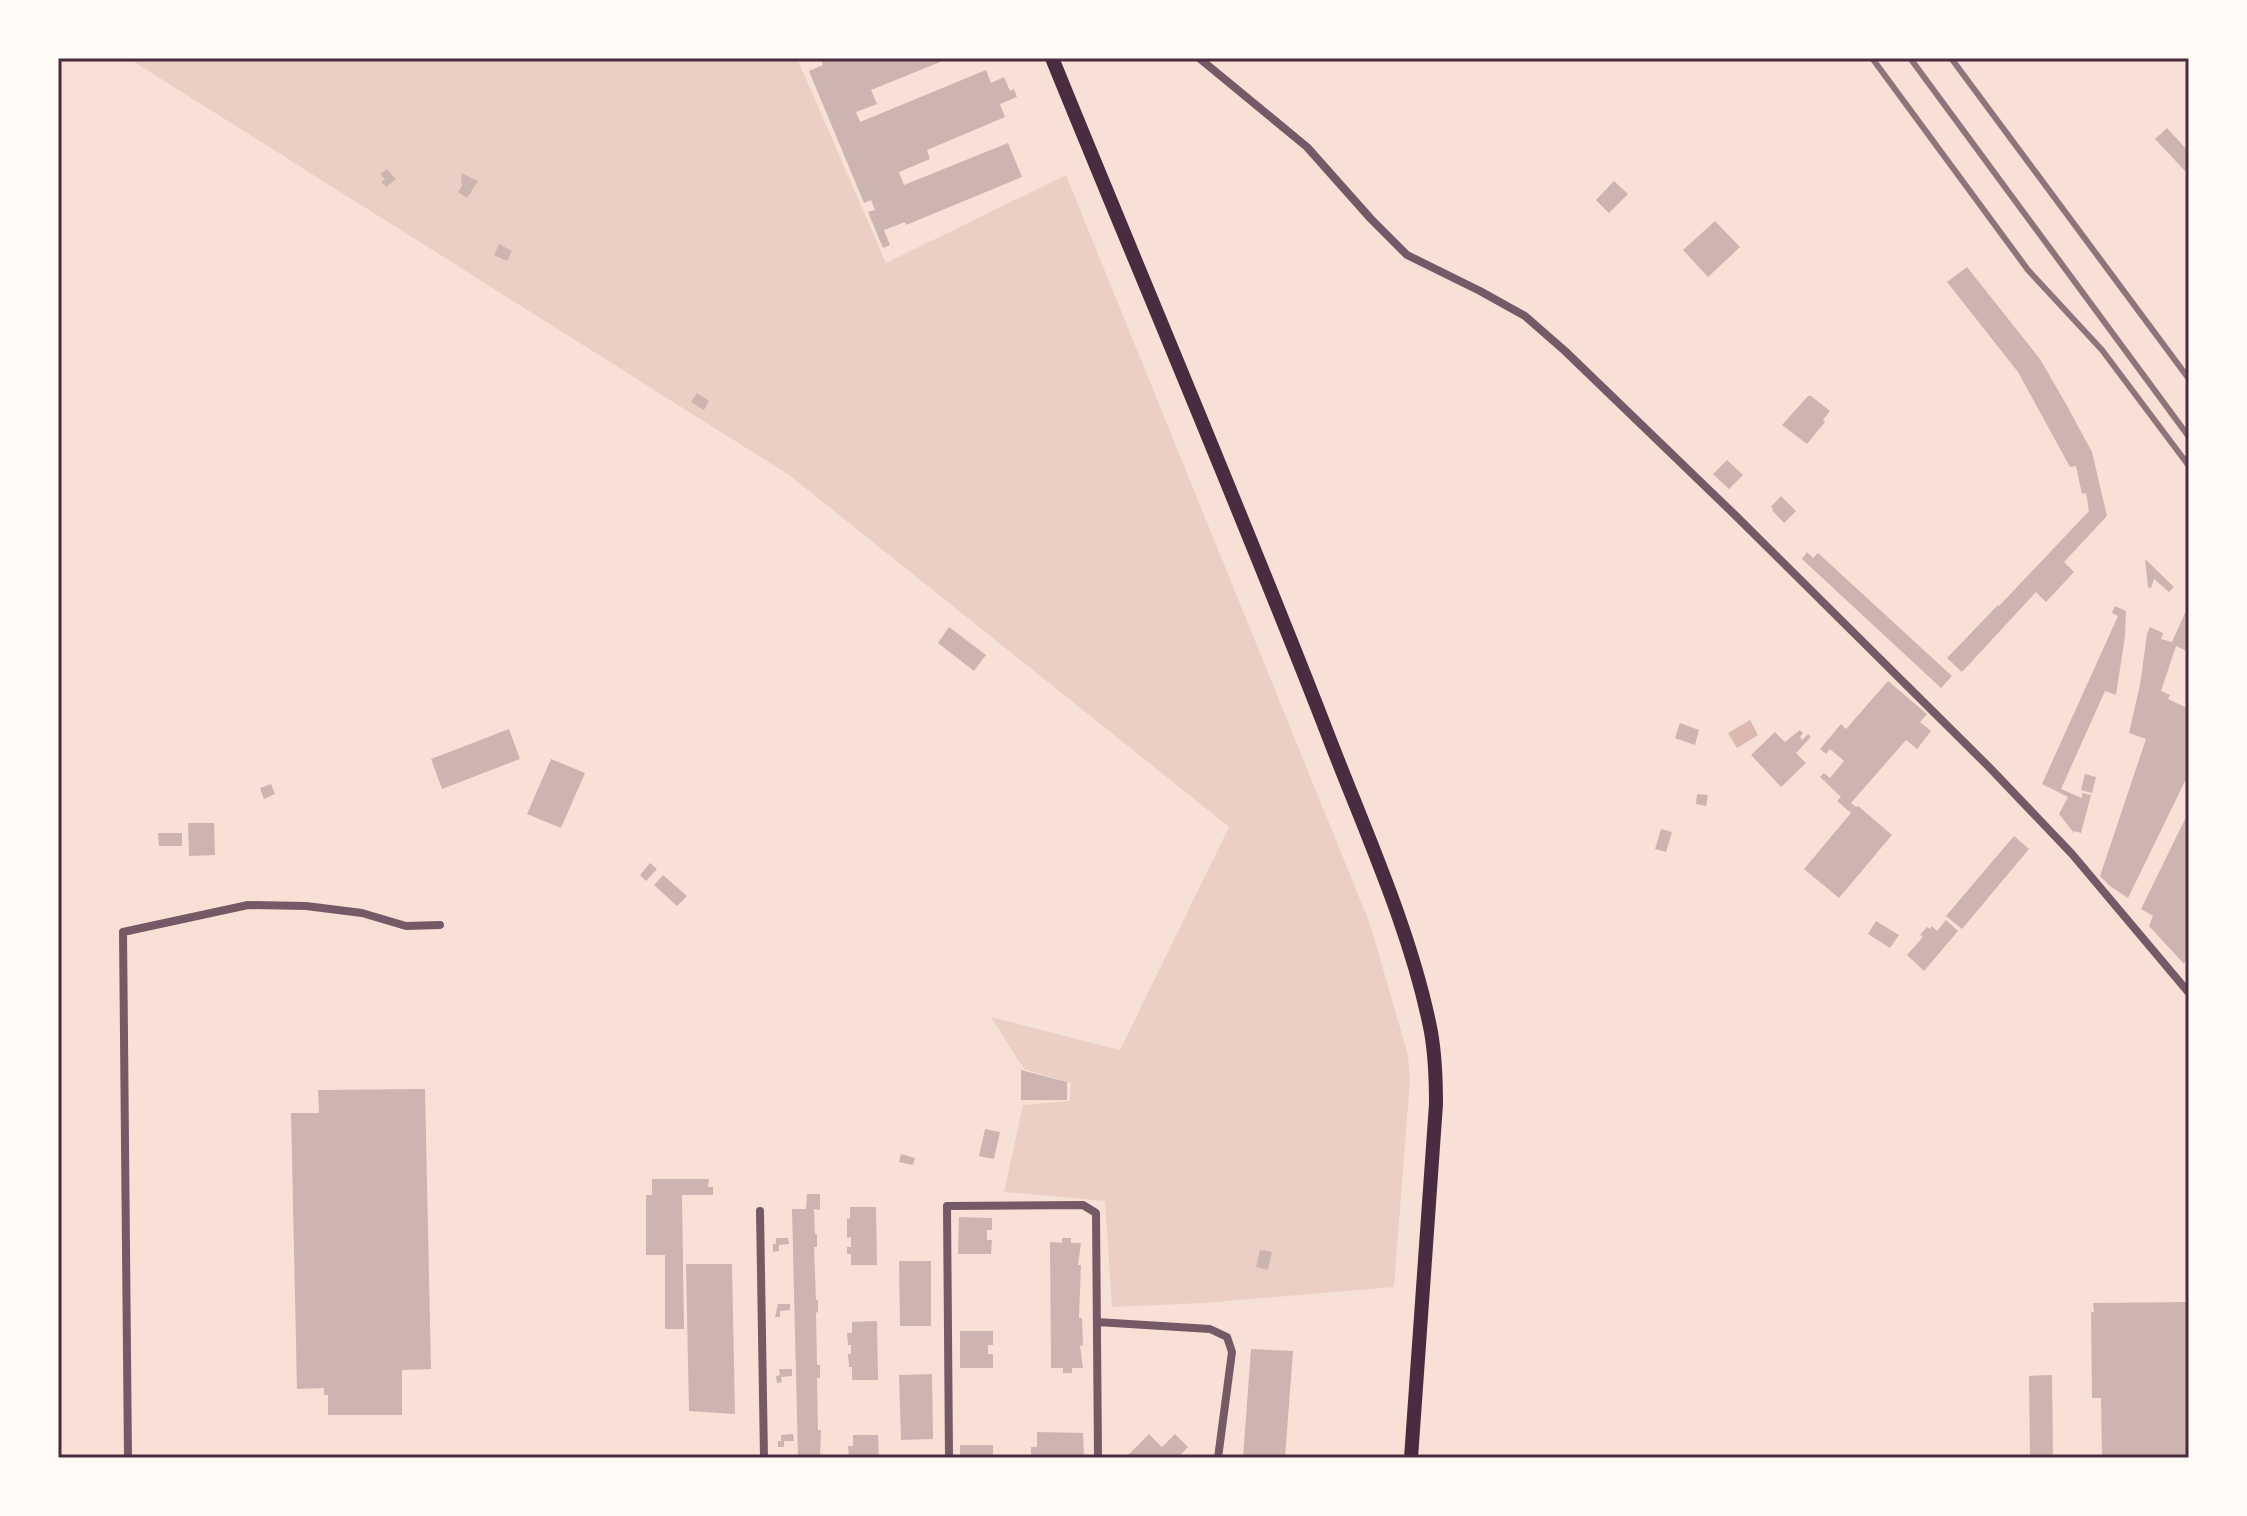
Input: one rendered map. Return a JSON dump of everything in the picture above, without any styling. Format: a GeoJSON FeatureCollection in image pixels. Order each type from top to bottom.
{"type":"FeatureCollection","features":[{"type":"Feature","properties":{"kind":"main road"},"geometry":{"type":"LineString","coordinates":[[1052,58],[1265,572],[1396,914],[1424,999],[1432,1035],[1436,1104],[1411,1458]]}},
{"type":"Feature","properties":{"kind":"street"},"geometry":{"type":"LineString","coordinates":[[1199,58],[1307,147],[1407,255],[1525,316],[1565,351],[1989,767],[2072,854],[2189,993]]}},
{"type":"Feature","properties":{"kind":"street"},"geometry":{"type":"LineString","coordinates":[[128,1458],[123,932],[248,905],[306,906],[362,913],[406,926],[440,925]]}},
{"type":"Feature","properties":{"kind":"street"},"geometry":{"type":"LineString","coordinates":[[949,1458],[947,1206],[1083,1205],[1096,1213],[1098,1458]]}},
{"type":"Feature","properties":{"kind":"street"},"geometry":{"type":"LineString","coordinates":[[760,1211],[764,1458]]}},
{"type":"Feature","properties":{"kind":"street"},"geometry":{"type":"LineString","coordinates":[[1097,1322],[1210,1329],[1227,1337],[1232,1352],[1218,1458]]}},
{"type":"Feature","properties":{"kind":"shaded area"},"geometry":{"type":"Polygon","coordinates":[[[128,58],[797,58],[886,263],[1066,175],[1370,924],[1408,1055],[1410,1080],[1394,1287],[1205,1303],[1112,1307],[1105,1201],[1004,1192],[1023,1105],[1070,1101],[1071,1083],[1024,1069],[991,1017],[1120,1050],[1229,827],[789,475],[128,58]]]}},
{"type":"Feature","properties":{"kind":"shaded area"},"geometry":{"type":"Polygon","coordinates":[[[1750,720],[1758,735],[1737,748],[1728,733],[1750,720]]]}},
{"type":"Feature","properties":{"kind":"building"},"geometry":{"type":"Polygon","coordinates":[[[820,58],[950,58],[871,90],[877,104],[856,112],[860,122],[986,70],[991,83],[1004,77],[1010,91],[1014,89],[1017,97],[1000,104],[1005,117],[927,150],[930,159],[899,172],[904,185],[1008,143],[1022,177],[906,225],[905,222],[884,230],[890,245],[883,248],[868,212],[875,210],[871,200],[864,203],[809,71],[823,65],[820,58]]]}},
{"type":"Feature","properties":{"kind":"building"},"geometry":{"type":"Polygon","coordinates":[[[2167,128],[2189,152],[2189,167],[2185,171],[2155,139],[2167,128]]]}},
{"type":"Feature","properties":{"kind":"building"},"geometry":{"type":"Polygon","coordinates":[[[387,169],[396,179],[386,187],[381,182],[385,179],[380,174],[387,169]]]}},
{"type":"Feature","properties":{"kind":"building"},"geometry":{"type":"Polygon","coordinates":[[[461,173],[478,181],[467,198],[458,192],[462,186],[461,173]]]}},
{"type":"Feature","properties":{"kind":"building"},"geometry":{"type":"Polygon","coordinates":[[[1614,181],[1628,194],[1609,213],[1596,200],[1614,181]]]}},
{"type":"Feature","properties":{"kind":"building"},"geometry":{"type":"Polygon","coordinates":[[[1715,221],[1740,247],[1708,277],[1683,250],[1715,221]]]}},
{"type":"Feature","properties":{"kind":"building"},"geometry":{"type":"Polygon","coordinates":[[[499,244],[512,251],[507,261],[494,255],[499,244]]]}},
{"type":"Feature","properties":{"kind":"building"},"geometry":{"type":"Polygon","coordinates":[[[1967,267],[2040,359],[2066,404],[2092,452],[2107,516],[2064,562],[2074,572],[2046,602],[2036,592],[1962,672],[1947,658],[2089,511],[2076,466],[2070,467],[2018,372],[1947,282],[1967,267]]]}},
{"type":"Feature","properties":{"kind":"building"},"geometry":{"type":"Polygon","coordinates":[[[697,393],[709,401],[704,410],[691,402],[697,393]]]}},
{"type":"Feature","properties":{"kind":"building"},"geometry":{"type":"Polygon","coordinates":[[[1808,396],[1830,411],[1807,444],[1782,425],[1808,396]]]}},
{"type":"Feature","properties":{"kind":"building"},"geometry":{"type":"Polygon","coordinates":[[[1727,460],[1743,475],[1729,489],[1713,474],[1727,460]]]}},
{"type":"Feature","properties":{"kind":"building"},"geometry":{"type":"Polygon","coordinates":[[[1781,496],[1796,511],[1784,523],[1771,507],[1781,496]]]}},
{"type":"Feature","properties":{"kind":"building"},"geometry":{"type":"Polygon","coordinates":[[[1807,552],[1813,558],[1818,553],[1952,676],[1941,688],[1802,559],[1807,552]]]}},
{"type":"Feature","properties":{"kind":"building"},"geometry":{"type":"Polygon","coordinates":[[[2145,559],[2174,587],[2169,592],[2154,579],[2151,588],[2148,587],[2145,559]]]}},
{"type":"Feature","properties":{"kind":"building"},"geometry":{"type":"Polygon","coordinates":[[[2189,604],[2189,652],[2176,646],[2161,691],[2170,695],[2168,699],[2189,709],[2189,773],[2128,898],[2100,876],[2146,739],[2129,733],[2147,634],[2150,627],[2163,633],[2161,639],[2172,642],[2189,604]]]}},
{"type":"Feature","properties":{"kind":"building"},"geometry":{"type":"Polygon","coordinates":[[[2115,606],[2126,611],[2116,695],[2105,691],[2061,789],[2082,798],[2082,793],[2091,795],[2081,833],[2074,833],[2059,814],[2068,797],[2042,784],[2118,616],[2112,613],[2115,606]]]}},
{"type":"Feature","properties":{"kind":"building"},"geometry":{"type":"Polygon","coordinates":[[[949,627],[986,655],[974,671],[938,643],[949,627]]]}},
{"type":"Feature","properties":{"kind":"building"},"geometry":{"type":"Polygon","coordinates":[[[1888,681],[1927,714],[1920,722],[1931,731],[1917,749],[1906,740],[1851,803],[1892,835],[1839,898],[1804,869],[1851,813],[1837,801],[1841,797],[1820,777],[1824,773],[1830,778],[1844,761],[1830,749],[1826,754],[1820,749],[1841,724],[1846,729],[1888,681]]]}},
{"type":"Feature","properties":{"kind":"building"},"geometry":{"type":"Polygon","coordinates":[[[1680,723],[1699,730],[1695,745],[1675,738],[1680,723]]]}},
{"type":"Feature","properties":{"kind":"building"},"geometry":{"type":"Polygon","coordinates":[[[509,729],[520,759],[442,789],[431,759],[509,729]]]}},
{"type":"Feature","properties":{"kind":"building"},"geometry":{"type":"Polygon","coordinates":[[[1800,730],[1802,740],[1808,734],[1811,737],[1796,753],[1806,763],[1781,787],[1751,755],[1775,732],[1785,742],[1800,730]]]}},
{"type":"Feature","properties":{"kind":"building"},"geometry":{"type":"Polygon","coordinates":[[[551,759],[585,773],[561,828],[527,814],[551,759]]]}},
{"type":"Feature","properties":{"kind":"building"},"geometry":{"type":"Polygon","coordinates":[[[2085,774],[2096,777],[2092,793],[2081,790],[2085,774]]]}},
{"type":"Feature","properties":{"kind":"building"},"geometry":{"type":"Polygon","coordinates":[[[271,784],[275,794],[264,799],[260,788],[271,784]]]}},
{"type":"Feature","properties":{"kind":"building"},"geometry":{"type":"Polygon","coordinates":[[[1697,794],[1708,795],[1706,806],[1696,804],[1697,794]]]}},
{"type":"Feature","properties":{"kind":"building"},"geometry":{"type":"Polygon","coordinates":[[[2189,811],[2189,953],[2184,964],[2149,926],[2153,916],[2141,909],[2189,811]]]}},
{"type":"Feature","properties":{"kind":"building"},"geometry":{"type":"Polygon","coordinates":[[[188,823],[214,823],[215,855],[189,856],[188,823]]]}},
{"type":"Feature","properties":{"kind":"building"},"geometry":{"type":"Polygon","coordinates":[[[1661,829],[1672,832],[1666,852],[1655,849],[1661,829]]]}},
{"type":"Feature","properties":{"kind":"building"},"geometry":{"type":"Polygon","coordinates":[[[158,833],[182,833],[182,846],[159,846],[158,833]]]}},
{"type":"Feature","properties":{"kind":"building"},"geometry":{"type":"Polygon","coordinates":[[[2014,836],[2029,849],[1962,929],[1946,916],[2014,836]]]}},
{"type":"Feature","properties":{"kind":"building"},"geometry":{"type":"Polygon","coordinates":[[[650,863],[657,869],[646,881],[640,875],[650,863]]]}},
{"type":"Feature","properties":{"kind":"building"},"geometry":{"type":"Polygon","coordinates":[[[663,875],[687,896],[677,906],[654,885],[663,875]]]}},
{"type":"Feature","properties":{"kind":"building"},"geometry":{"type":"Polygon","coordinates":[[[1946,920],[1958,931],[1924,971],[1907,955],[1923,937],[1920,935],[1927,927],[1930,929],[1932,926],[1937,931],[1946,920]]]}},
{"type":"Feature","properties":{"kind":"building"},"geometry":{"type":"Polygon","coordinates":[[[1876,921],[1899,935],[1890,948],[1868,934],[1876,921]]]}},
{"type":"Feature","properties":{"kind":"building"},"geometry":{"type":"Polygon","coordinates":[[[1021,1070],[1067,1082],[1067,1100],[1021,1100],[1021,1070]]]}},
{"type":"Feature","properties":{"kind":"building"},"geometry":{"type":"Polygon","coordinates":[[[425,1089],[431,1369],[402,1370],[402,1415],[328,1415],[328,1395],[324,1395],[324,1388],[297,1389],[291,1113],[319,1113],[318,1090],[425,1089]]]}},
{"type":"Feature","properties":{"kind":"building"},"geometry":{"type":"Polygon","coordinates":[[[985,1129],[1000,1132],[994,1159],[979,1156],[985,1129]]]}},
{"type":"Feature","properties":{"kind":"building"},"geometry":{"type":"Polygon","coordinates":[[[901,1154],[915,1158],[913,1165],[899,1162],[901,1154]]]}},
{"type":"Feature","properties":{"kind":"building"},"geometry":{"type":"Polygon","coordinates":[[[652,1179],[709,1179],[708,1187],[713,1187],[713,1195],[682,1195],[684,1329],[665,1329],[665,1255],[646,1255],[646,1195],[652,1195],[652,1179]]]}},
{"type":"Feature","properties":{"kind":"building"},"geometry":{"type":"Polygon","coordinates":[[[807,1194],[820,1194],[820,1210],[814,1209],[817,1247],[814,1247],[818,1300],[817,1365],[820,1365],[820,1378],[817,1378],[820,1458],[798,1458],[792,1209],[806,1209],[807,1194]]]}},
{"type":"Feature","properties":{"kind":"building"},"geometry":{"type":"Polygon","coordinates":[[[850,1207],[876,1207],[877,1265],[851,1265],[851,1254],[847,1254],[847,1247],[851,1247],[851,1237],[847,1238],[850,1207]]]}},
{"type":"Feature","properties":{"kind":"building"},"geometry":{"type":"Polygon","coordinates":[[[959,1217],[992,1218],[992,1230],[987,1230],[987,1240],[992,1240],[991,1254],[958,1254],[959,1217]]]}},
{"type":"Feature","properties":{"kind":"building"},"geometry":{"type":"Polygon","coordinates":[[[776,1238],[788,1238],[789,1244],[779,1245],[779,1251],[773,1252],[773,1244],[776,1244],[776,1238]]]}},
{"type":"Feature","properties":{"kind":"building"},"geometry":{"type":"Polygon","coordinates":[[[1062,1238],[1071,1238],[1071,1243],[1081,1243],[1078,1265],[1081,1265],[1079,1318],[1082,1318],[1083,1346],[1080,1345],[1083,1368],[1072,1368],[1072,1373],[1063,1373],[1063,1368],[1051,1368],[1050,1242],[1062,1243],[1062,1238]]]}},
{"type":"Feature","properties":{"kind":"building"},"geometry":{"type":"Polygon","coordinates":[[[1260,1250],[1272,1252],[1268,1270],[1256,1267],[1260,1250]]]}},
{"type":"Feature","properties":{"kind":"building"},"geometry":{"type":"Polygon","coordinates":[[[899,1261],[931,1261],[931,1326],[900,1326],[899,1261]]]}},
{"type":"Feature","properties":{"kind":"building"},"geometry":{"type":"Polygon","coordinates":[[[686,1264],[732,1264],[735,1414],[689,1411],[686,1264]]]}},
{"type":"Feature","properties":{"kind":"building"},"geometry":{"type":"Polygon","coordinates":[[[2189,1302],[2189,1458],[2102,1458],[2101,1398],[2092,1398],[2093,1303],[2189,1302]]]}},
{"type":"Feature","properties":{"kind":"building"},"geometry":{"type":"Polygon","coordinates":[[[778,1304],[790,1304],[790,1310],[780,1311],[780,1317],[775,1317],[778,1304]]]}},
{"type":"Feature","properties":{"kind":"building"},"geometry":{"type":"Polygon","coordinates":[[[877,1321],[878,1380],[852,1380],[848,1354],[851,1354],[851,1345],[848,1345],[847,1333],[852,1333],[852,1322],[877,1321]]]}},
{"type":"Feature","properties":{"kind":"building"},"geometry":{"type":"Polygon","coordinates":[[[960,1331],[993,1331],[993,1345],[988,1345],[988,1354],[993,1354],[993,1368],[960,1368],[960,1331]]]}},
{"type":"Feature","properties":{"kind":"building"},"geometry":{"type":"Polygon","coordinates":[[[1251,1349],[1293,1351],[1285,1458],[1243,1458],[1251,1349]]]}},
{"type":"Feature","properties":{"kind":"building"},"geometry":{"type":"Polygon","coordinates":[[[779,1369],[792,1369],[792,1376],[781,1377],[782,1382],[777,1383],[779,1369]]]}},
{"type":"Feature","properties":{"kind":"building"},"geometry":{"type":"Polygon","coordinates":[[[932,1374],[933,1439],[901,1440],[899,1375],[932,1374]]]}},
{"type":"Feature","properties":{"kind":"building"},"geometry":{"type":"Polygon","coordinates":[[[2052,1375],[2053,1458],[2030,1458],[2029,1376],[2052,1375]]]}},
{"type":"Feature","properties":{"kind":"building"},"geometry":{"type":"Polygon","coordinates":[[[1037,1432],[1083,1433],[1084,1458],[1031,1456],[1031,1447],[1037,1447],[1037,1432]]]}},
{"type":"Feature","properties":{"kind":"building"},"geometry":{"type":"Polygon","coordinates":[[[793,1434],[794,1441],[784,1441],[784,1447],[778,1447],[781,1435],[793,1434]]]}},
{"type":"Feature","properties":{"kind":"building"},"geometry":{"type":"Polygon","coordinates":[[[1149,1434],[1162,1447],[1175,1434],[1188,1447],[1178,1458],[1125,1458],[1149,1434]]]}},
{"type":"Feature","properties":{"kind":"building"},"geometry":{"type":"Polygon","coordinates":[[[853,1435],[878,1435],[879,1458],[849,1458],[848,1446],[853,1446],[853,1435]]]}},
{"type":"Feature","properties":{"kind":"building"},"geometry":{"type":"Polygon","coordinates":[[[960,1445],[993,1445],[993,1458],[960,1458],[960,1445]]]}},
{"type":"Feature","properties":{"kind":"railway"},"geometry":{"type":"LineString","coordinates":[[1872,58],[2028,270],[2102,350],[2189,466]]}},
{"type":"Feature","properties":{"kind":"railway"},"geometry":{"type":"LineString","coordinates":[[1910,58],[2189,437]]}},
{"type":"Feature","properties":{"kind":"railway"},"geometry":{"type":"LineString","coordinates":[[1951,58],[2189,379]]}}]}
